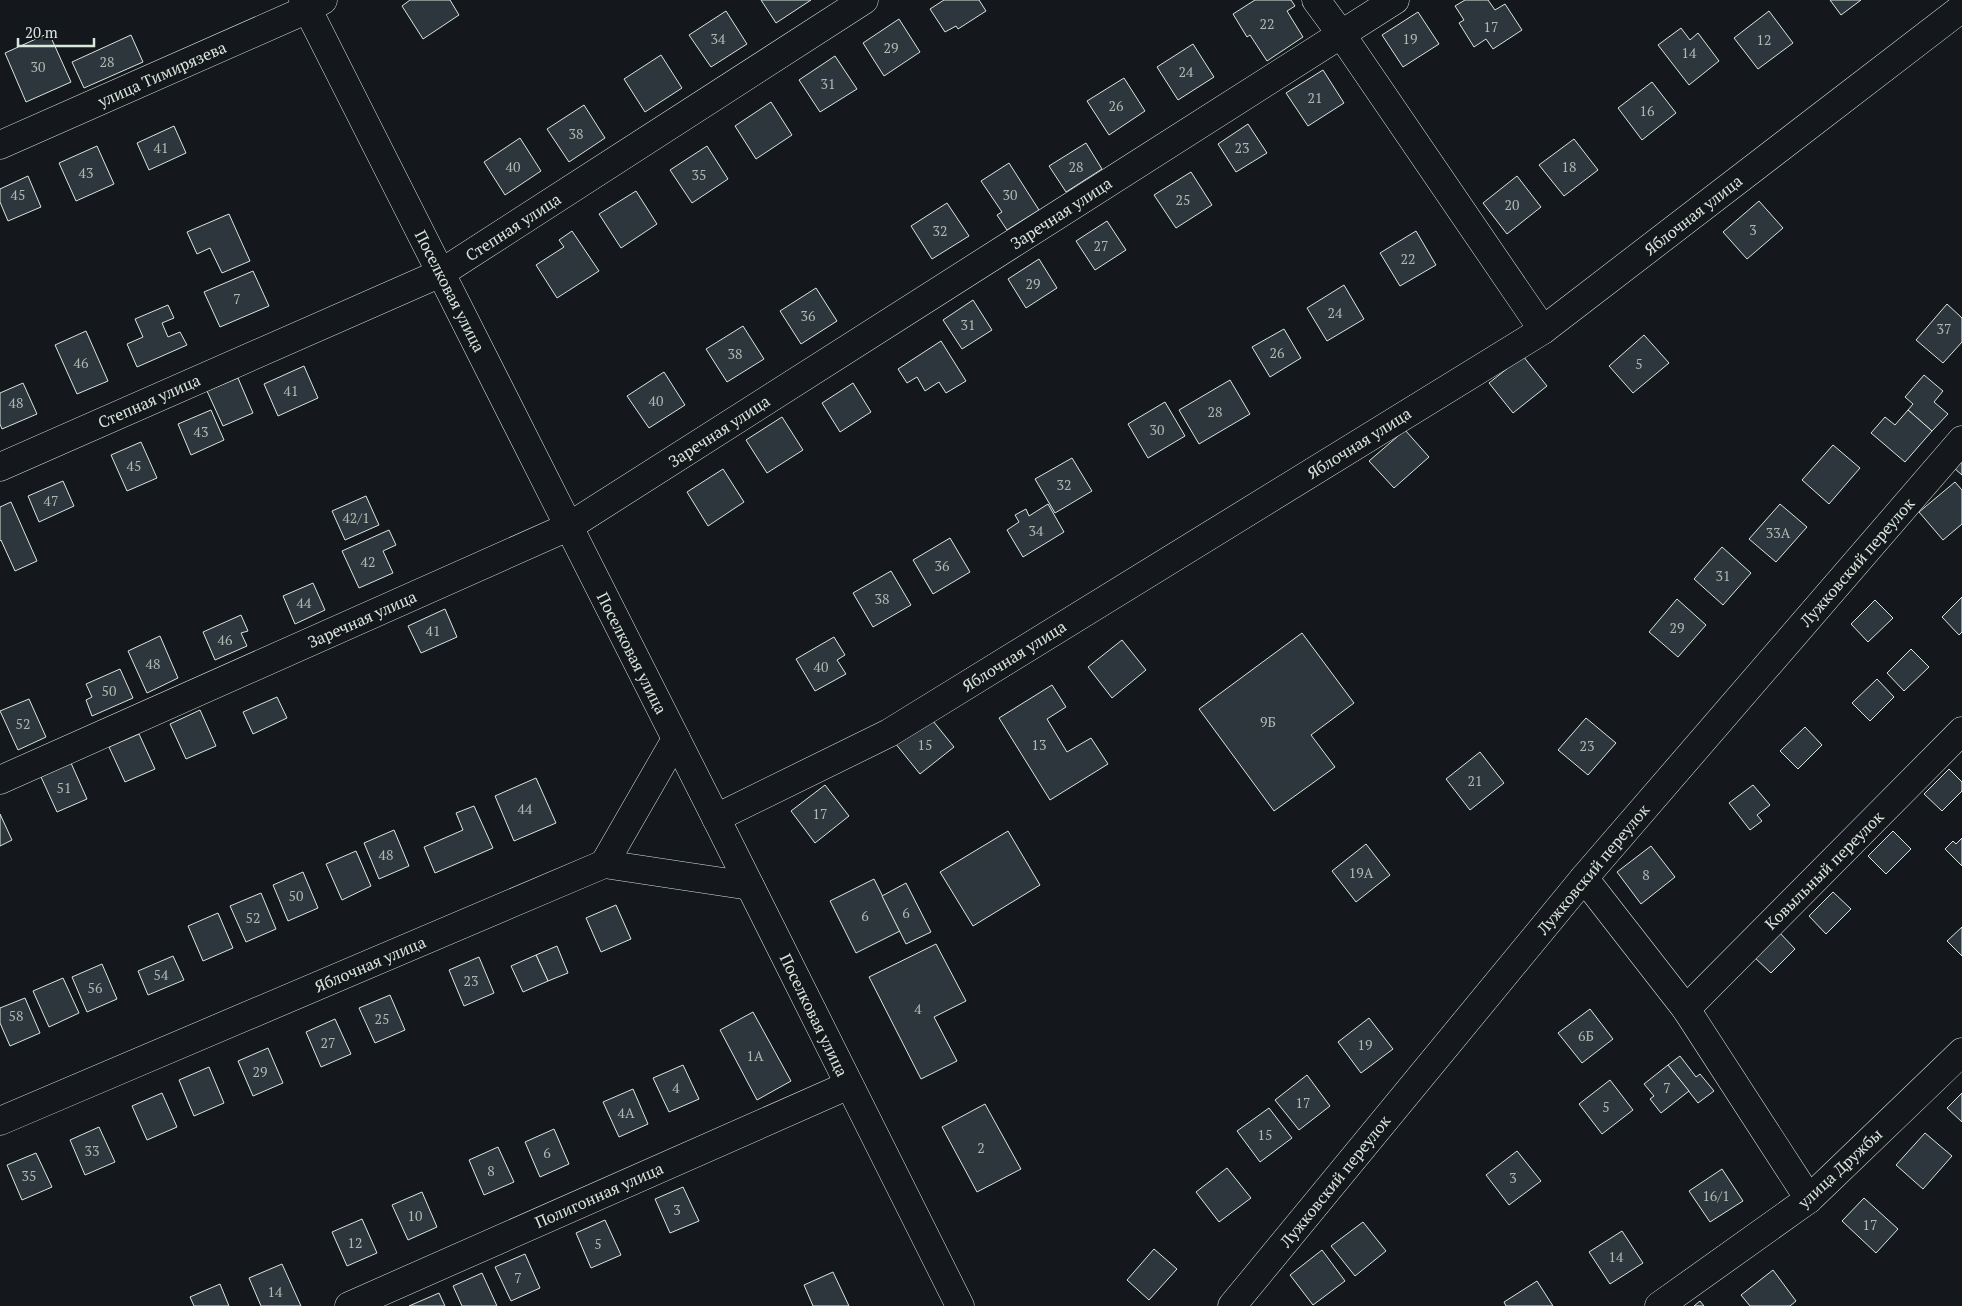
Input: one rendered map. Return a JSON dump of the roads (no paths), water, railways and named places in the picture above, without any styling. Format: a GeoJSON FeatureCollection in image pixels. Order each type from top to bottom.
{"type":"FeatureCollection","features":[{"type":"Feature","properties":{"kind":"main road","name":"Степная улица"},"geometry":{"type":"LineString","coordinates":[[0,466],[441,274],[864,0]]}},
{"type":"Feature","properties":{"kind":"main road"},"geometry":{"type":"LineString","coordinates":[[1316,0],[1543,330]]}},
{"type":"Feature","properties":{"kind":"main road","name":"Заречная улица"},"geometry":{"type":"LineString","coordinates":[[0,780],[568,527],[1395,0]]}},
{"type":"Feature","properties":{"kind":"main road","name":"Поселковая улица"},"geometry":{"type":"LineString","coordinates":[[311,3],[441,274],[960,1306]]}},
{"type":"Feature","properties":{"kind":"main road","name":"улица Тимирязева"},"geometry":{"type":"LineString","coordinates":[[0,145],[311,3]]}},
{"type":"Feature","properties":{"kind":"main road","name":"Яблочная улица"},"geometry":{"type":"LineString","coordinates":[[716,818],[889,733],[1543,330],[1962,8]]}},
{"type":"Feature","properties":{"kind":"main road","name":"Лужковский переулок"},"geometry":{"type":"LineString","coordinates":[[1232,1306],[1584,878],[1962,440]]}},
{"type":"Feature","properties":{"kind":"main road","name":"Ковыльный переулок"},"geometry":{"type":"LineString","coordinates":[[1686,1009],[1962,731]]}},
{"type":"Feature","properties":{"kind":"main road"},"geometry":{"type":"LineString","coordinates":[[676,739],[604,864],[750,886]]}},
{"type":"Feature","properties":{"kind":"main road","name":"Яблочная улица"},"geometry":{"type":"LineString","coordinates":[[0,1121],[604,864]]}},
{"type":"Feature","properties":{"kind":"main road"},"geometry":{"type":"LineString","coordinates":[[1584,878],[1686,1009],[1809,1199]]}},
{"type":"Feature","properties":{"kind":"main road","name":"улица Дружбы"},"geometry":{"type":"LineString","coordinates":[[1659,1306],[1809,1199],[1962,1052]]}},
{"type":"Feature","properties":{"kind":"main road","name":"Полигонная улица"},"geometry":{"type":"LineString","coordinates":[[349,1306],[849,1084]]}}]}
